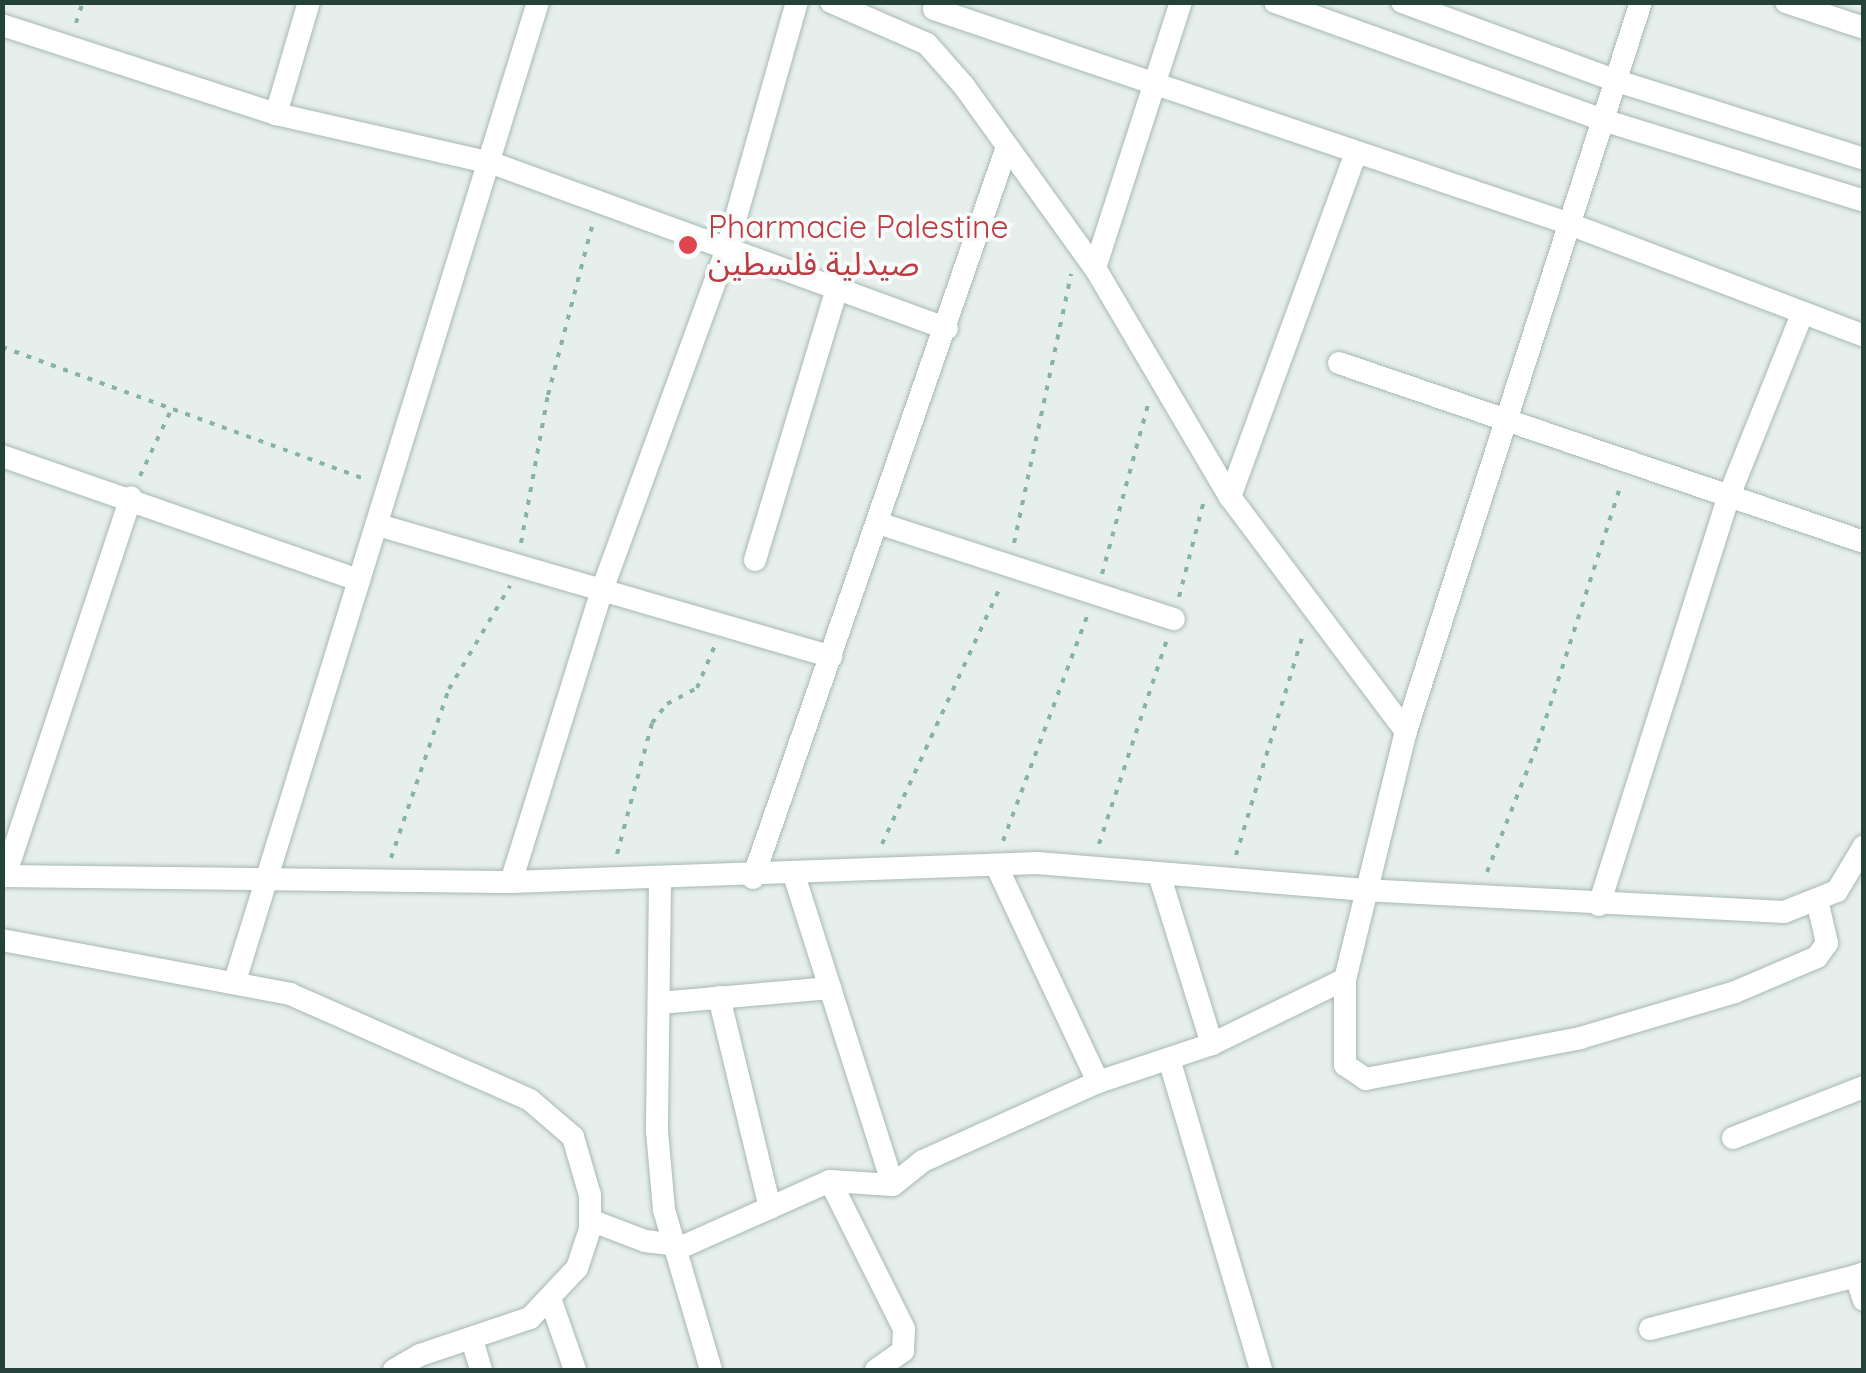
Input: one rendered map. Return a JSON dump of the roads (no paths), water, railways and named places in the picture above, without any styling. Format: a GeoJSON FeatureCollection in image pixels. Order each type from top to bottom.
{"type":"FeatureCollection","features":[{"type":"Feature","properties":{"kind":"street"},"geometry":{"type":"LineString","coordinates":[[276,114],[309,2]]}},
{"type":"Feature","properties":{"kind":"street"},"geometry":{"type":"LineString","coordinates":[[235,980],[492,163],[538,2]]}},
{"type":"Feature","properties":{"kind":"street"},"geometry":{"type":"LineString","coordinates":[[512,882],[601,593],[727,249],[797,2]]}},
{"type":"Feature","properties":{"kind":"street"},"geometry":{"type":"LineString","coordinates":[[831,2],[927,44],[1095,268],[1230,497],[1311,611],[1406,731]]}},
{"type":"Feature","properties":{"kind":"street"},"geometry":{"type":"LineString","coordinates":[[1095,268],[1181,2]]}},
{"type":"Feature","properties":{"kind":"street"},"geometry":{"type":"LineString","coordinates":[[1275,2],[1604,120],[1864,202]]}},
{"type":"Feature","properties":{"kind":"street"},"geometry":{"type":"LineString","coordinates":[[1402,2],[1617,81],[1864,159]]}},
{"type":"Feature","properties":{"kind":"street"},"geometry":{"type":"LineString","coordinates":[[1641,2],[1406,731],[1363,890],[1345,979],[1345,1065],[1366,1079],[1580,1038],[1792,972],[1827,943],[1818,904]]}},
{"type":"Feature","properties":{"kind":"street"},"geometry":{"type":"LineString","coordinates":[[1786,2],[1864,28]]}},
{"type":"Feature","properties":{"kind":"street"},"geometry":{"type":"LineString","coordinates":[[927,44],[935,6],[1567,222],[1864,336]]}},
{"type":"Feature","properties":{"kind":"street"},"geometry":{"type":"LineString","coordinates":[[2,26],[276,114],[492,163],[947,329]]}},
{"type":"Feature","properties":{"kind":"street"},"geometry":{"type":"LineString","coordinates":[[753,878],[947,329],[1007,147]]}},
{"type":"Feature","properties":{"kind":"street"},"geometry":{"type":"LineString","coordinates":[[1230,497],[1356,152]]}},
{"type":"Feature","properties":{"kind":"street"},"geometry":{"type":"LineString","coordinates":[[755,560],[836,289]]}},
{"type":"Feature","properties":{"kind":"street"},"geometry":{"type":"LineString","coordinates":[[1599,904],[1729,496],[1802,314]]}},
{"type":"Feature","properties":{"kind":"street"},"geometry":{"type":"LineString","coordinates":[[1338,363],[1864,542]]}},
{"type":"Feature","properties":{"kind":"street"},"geometry":{"type":"LineString","coordinates":[[2,456],[131,497],[359,580]]}},
{"type":"Feature","properties":{"kind":"street"},"geometry":{"type":"LineString","coordinates":[[131,497],[4,876],[610,881],[996,865],[1090,868],[1363,890],[1784,912],[1818,904],[1838,891],[1864,846]]}},
{"type":"Feature","properties":{"kind":"street"},"geometry":{"type":"LineString","coordinates":[[878,523],[1174,618]]}},
{"type":"Feature","properties":{"kind":"street"},"geometry":{"type":"LineString","coordinates":[[378,525],[831,657]]}},
{"type":"Feature","properties":{"kind":"street"},"geometry":{"type":"LineString","coordinates":[[996,865],[1098,1082]]}},
{"type":"Feature","properties":{"kind":"street"},"geometry":{"type":"LineString","coordinates":[[1158,874],[1212,1044]]}},
{"type":"Feature","properties":{"kind":"street"},"geometry":{"type":"LineString","coordinates":[[794,876],[892,1185]]}},
{"type":"Feature","properties":{"kind":"street"},"geometry":{"type":"LineString","coordinates":[[660,880],[657,1131],[670,1248],[711,1370]]}},
{"type":"Feature","properties":{"kind":"street"},"geometry":{"type":"LineString","coordinates":[[2,940],[235,980],[290,994],[530,1100],[573,1136],[588,1179],[590,1220],[584,1255],[551,1301],[501,1333],[394,1370]]}},
{"type":"Feature","properties":{"kind":"street"},"geometry":{"type":"LineString","coordinates":[[590,1220],[670,1248],[716,1236],[830,1181],[892,1185],[923,1162],[1098,1082],[1212,1044],[1345,979]]}},
{"type":"Feature","properties":{"kind":"street"},"geometry":{"type":"LineString","coordinates":[[659,1003],[830,988]]}},
{"type":"Feature","properties":{"kind":"street"},"geometry":{"type":"LineString","coordinates":[[719,998],[770,1208]]}},
{"type":"Feature","properties":{"kind":"street"},"geometry":{"type":"LineString","coordinates":[[1169,1058],[1261,1370]]}},
{"type":"Feature","properties":{"kind":"street"},"geometry":{"type":"LineString","coordinates":[[1733,1138],[1864,1086]]}},
{"type":"Feature","properties":{"kind":"street"},"geometry":{"type":"LineString","coordinates":[[830,1181],[904,1329],[903,1352],[876,1370]]}},
{"type":"Feature","properties":{"kind":"street"},"geometry":{"type":"LineString","coordinates":[[1650,1329],[1860,1274],[1864,1300]]}},
{"type":"Feature","properties":{"kind":"street"},"geometry":{"type":"LineString","coordinates":[[551,1301],[575,1370]]}},
{"type":"Feature","properties":{"kind":"street"},"geometry":{"type":"LineString","coordinates":[[472,1340],[481,1370]]}},
{"type":"Feature","properties":{"kind":"place","name":"Pharmacie Palestine صيدلية فلسطين"},"geometry":{"type":"Point","coordinates":[688,245]}}]}
